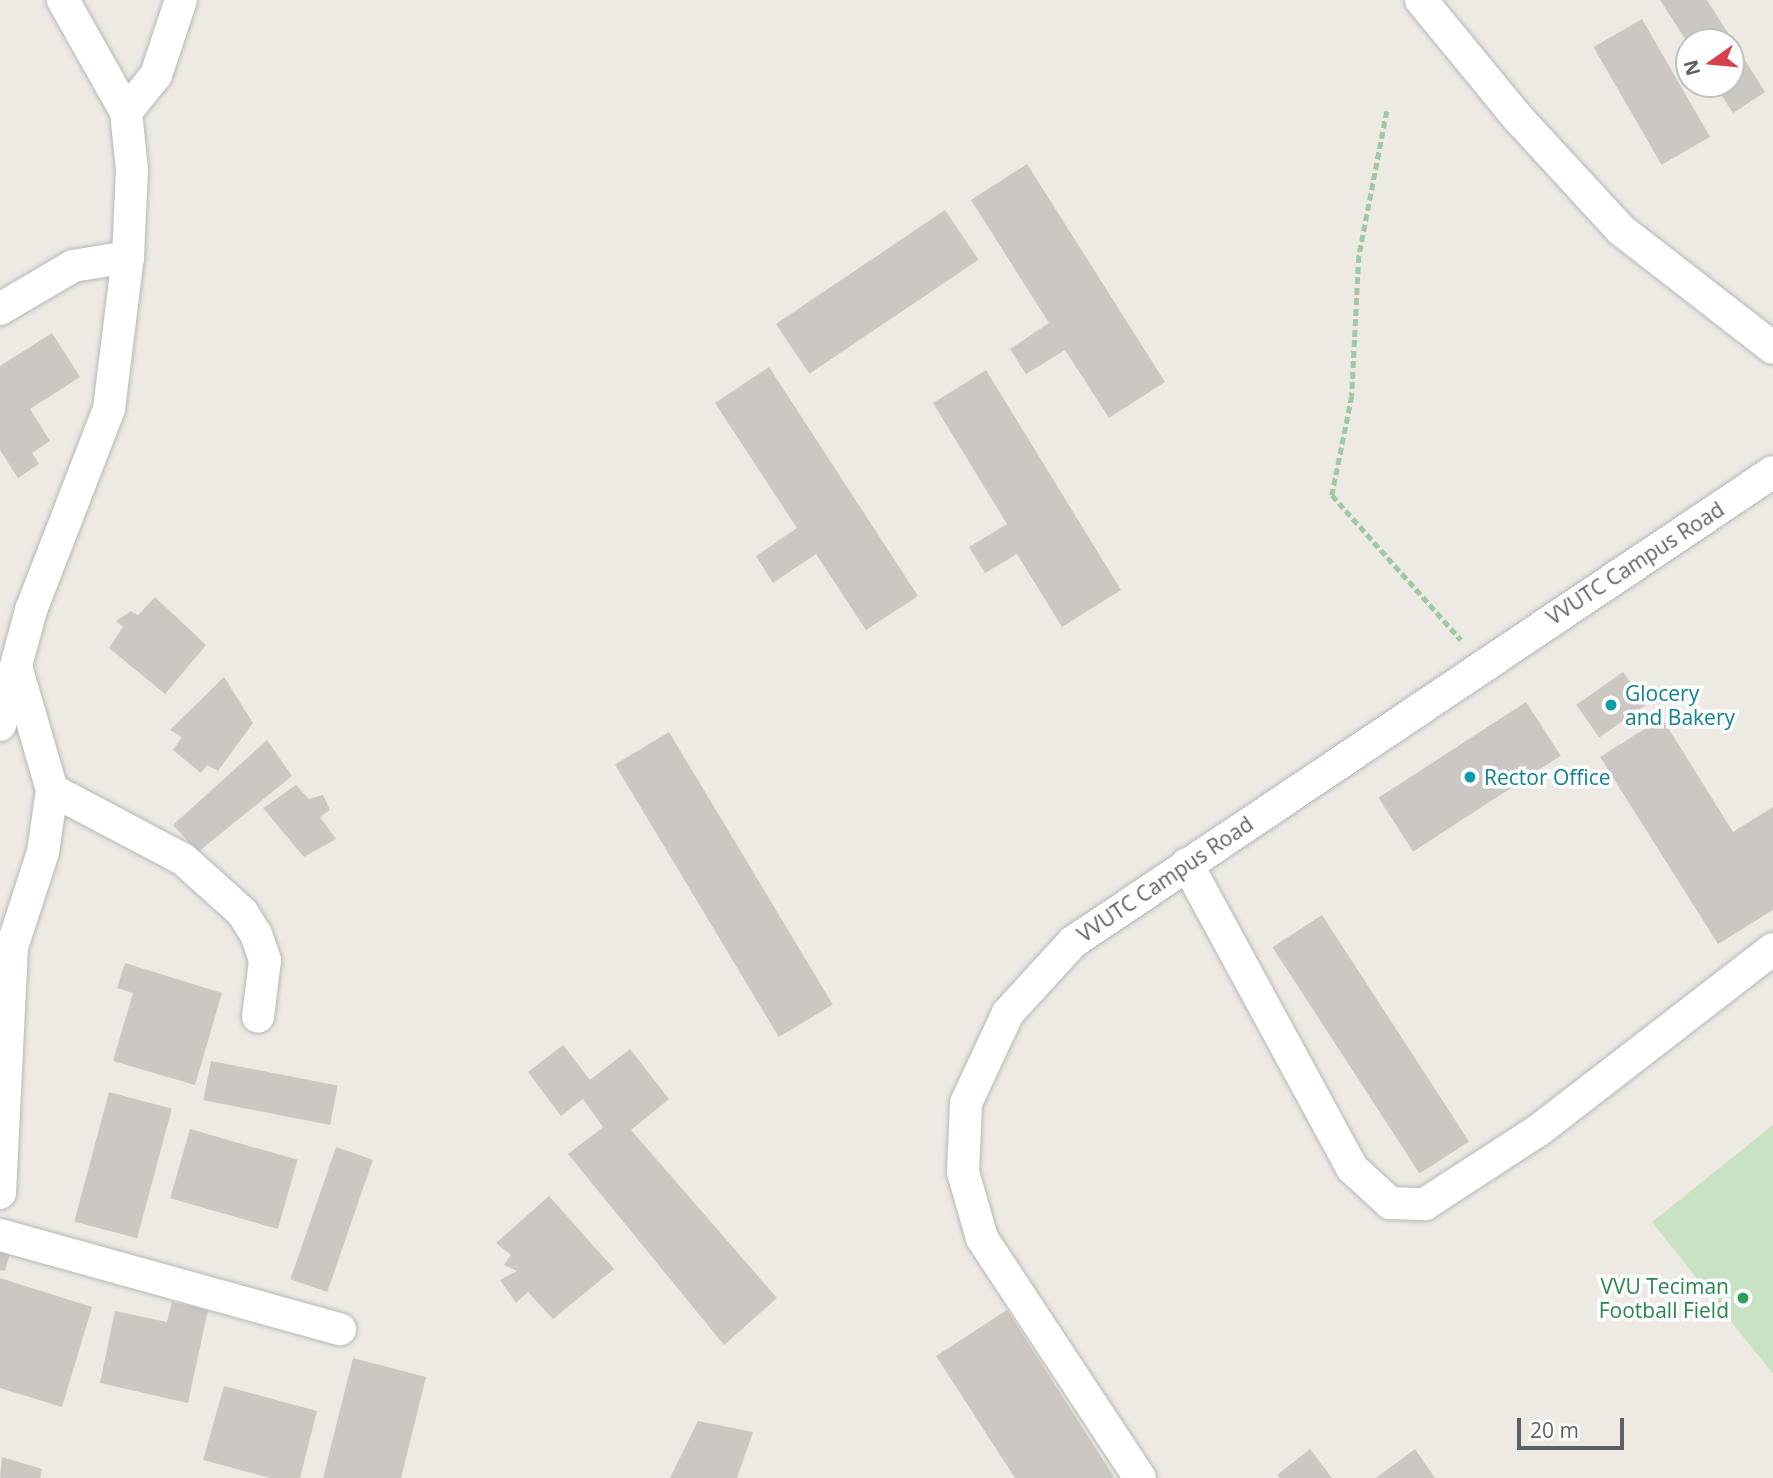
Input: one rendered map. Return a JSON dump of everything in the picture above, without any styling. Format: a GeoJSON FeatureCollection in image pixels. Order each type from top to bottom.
{"type":"FeatureCollection","features":[{"type":"Feature","properties":{"kind":"street"},"geometry":{"type":"LineString","coordinates":[[0,725],[31,610],[109,409],[128,257],[132,170],[126,112],[63,0]]}},
{"type":"Feature","properties":{"kind":"street"},"geometry":{"type":"LineString","coordinates":[[126,112],[156,75],[181,0]]}},
{"type":"Feature","properties":{"kind":"street"},"geometry":{"type":"LineString","coordinates":[[1421,0],[1518,118],[1621,230],[1773,348]]}},
{"type":"Feature","properties":{"kind":"street"},"geometry":{"type":"LineString","coordinates":[[0,309],[73,266],[128,257]]}},
{"type":"Feature","properties":{"kind":"street","name":"VVUTC Campus Road"},"geometry":{"type":"LineString","coordinates":[[1140,1478],[982,1238],[963,1172],[966,1104],[1008,1013],[1073,942],[1482,664],[1773,472]]}},
{"type":"Feature","properties":{"kind":"street"},"geometry":{"type":"LineString","coordinates":[[0,1193],[12,947],[43,852],[52,790],[16,666]]}},
{"type":"Feature","properties":{"kind":"street"},"geometry":{"type":"LineString","coordinates":[[52,790],[184,860],[242,912],[256,934],[265,960],[258,1017]]}},
{"type":"Feature","properties":{"kind":"street"},"geometry":{"type":"LineString","coordinates":[[1187,864],[1352,1168],[1390,1203],[1425,1204],[1539,1130],[1773,949]]}},
{"type":"Feature","properties":{"kind":"street"},"geometry":{"type":"LineString","coordinates":[[0,1235],[340,1329]]}},
{"type":"Feature","properties":{"kind":"path"},"geometry":{"type":"LineString","coordinates":[[1387,111],[1359,256],[1352,396],[1332,495],[1482,664]]}},
{"type":"Feature","properties":{"kind":"green space","name":"VVU Teciman Football Field"},"geometry":{"type":"Polygon","coordinates":[[[1773,1125],[1773,1374],[1652,1222],[1773,1125]]]}},
{"type":"Feature","properties":{"kind":"building"},"geometry":{"type":"Polygon","coordinates":[[[1660,0],[1707,0],[1725,28],[1678,28],[1660,0]]]}},
{"type":"Feature","properties":{"kind":"building"},"geometry":{"type":"Polygon","coordinates":[[[1642,19],[1675,76],[1675,98],[1688,98],[1710,137],[1662,165],[1594,47],[1642,19]]]}},
{"type":"Feature","properties":{"kind":"building"},"geometry":{"type":"Polygon","coordinates":[[[1745,60],[1765,92],[1733,113],[1723,98],[1745,98],[1745,60]]]}},
{"type":"Feature","properties":{"kind":"building"},"geometry":{"type":"Polygon","coordinates":[[[1027,164],[1165,382],[1109,418],[1065,350],[1026,374],[1010,349],[1049,323],[971,200],[1027,164]]]}},
{"type":"Feature","properties":{"kind":"building"},"geometry":{"type":"Polygon","coordinates":[[[945,210],[979,260],[809,374],[776,324],[945,210]]]}},
{"type":"Feature","properties":{"kind":"building"},"geometry":{"type":"Polygon","coordinates":[[[52,333],[80,377],[30,409],[50,441],[32,453],[39,464],[18,478],[0,450],[0,366],[52,333]]]}},
{"type":"Feature","properties":{"kind":"building"},"geometry":{"type":"Polygon","coordinates":[[[769,367],[918,596],[866,630],[816,554],[773,583],[756,556],[797,528],[715,403],[769,367]]]}},
{"type":"Feature","properties":{"kind":"building"},"geometry":{"type":"Polygon","coordinates":[[[986,370],[1121,590],[1062,627],[1017,554],[985,573],[969,547],[1007,524],[933,403],[986,370]]]}},
{"type":"Feature","properties":{"kind":"building"},"geometry":{"type":"Polygon","coordinates":[[[155,597],[206,645],[165,694],[109,648],[123,627],[116,621],[131,611],[138,615],[155,597]]]}},
{"type":"Feature","properties":{"kind":"building","name":"Glocery and Bakery"},"geometry":{"type":"Polygon","coordinates":[[[1623,672],[1646,705],[1599,737],[1576,705],[1623,672]]]}},
{"type":"Feature","properties":{"kind":"building"},"geometry":{"type":"Polygon","coordinates":[[[224,677],[253,723],[218,771],[207,765],[201,773],[173,750],[182,737],[170,730],[224,677]]]}},
{"type":"Feature","properties":{"kind":"building","name":"Rector Office"},"geometry":{"type":"Polygon","coordinates":[[[1526,702],[1561,756],[1413,852],[1378,798],[1526,702]]]}},
{"type":"Feature","properties":{"kind":"building"},"geometry":{"type":"Polygon","coordinates":[[[1662,718],[1733,832],[1773,807],[1773,910],[1718,944],[1600,757],[1662,718]]]}},
{"type":"Feature","properties":{"kind":"building"},"geometry":{"type":"Polygon","coordinates":[[[669,732],[833,1005],[779,1037],[615,764],[669,732]]]}},
{"type":"Feature","properties":{"kind":"building"},"geometry":{"type":"Polygon","coordinates":[[[267,740],[292,776],[198,852],[173,825],[267,740]]]}},
{"type":"Feature","properties":{"kind":"building"},"geometry":{"type":"Polygon","coordinates":[[[296,785],[309,799],[323,795],[330,810],[320,817],[336,839],[304,857],[263,808],[296,785]]]}},
{"type":"Feature","properties":{"kind":"building"},"geometry":{"type":"Polygon","coordinates":[[[1322,915],[1469,1141],[1420,1174],[1273,947],[1322,915]]]}},
{"type":"Feature","properties":{"kind":"building"},"geometry":{"type":"Polygon","coordinates":[[[125,963],[222,993],[195,1085],[113,1061],[133,993],[117,988],[125,963]]]}},
{"type":"Feature","properties":{"kind":"building"},"geometry":{"type":"Polygon","coordinates":[[[563,1045],[590,1080],[630,1049],[669,1099],[631,1130],[777,1298],[724,1345],[568,1154],[603,1127],[583,1099],[561,1116],[528,1072],[563,1045]]]}},
{"type":"Feature","properties":{"kind":"building"},"geometry":{"type":"Polygon","coordinates":[[[211,1061],[338,1086],[330,1125],[203,1100],[211,1061]]]}},
{"type":"Feature","properties":{"kind":"building"},"geometry":{"type":"Polygon","coordinates":[[[109,1092],[172,1109],[137,1238],[74,1221],[109,1092]]]}},
{"type":"Feature","properties":{"kind":"building"},"geometry":{"type":"Polygon","coordinates":[[[190,1129],[298,1160],[278,1229],[170,1198],[190,1129]]]}},
{"type":"Feature","properties":{"kind":"building"},"geometry":{"type":"Polygon","coordinates":[[[336,1147],[373,1160],[327,1292],[290,1279],[336,1147]]]}},
{"type":"Feature","properties":{"kind":"building"},"geometry":{"type":"Polygon","coordinates":[[[549,1196],[614,1269],[553,1319],[528,1292],[516,1303],[500,1280],[517,1271],[504,1265],[511,1255],[496,1243],[549,1196]]]}},
{"type":"Feature","properties":{"kind":"building"},"geometry":{"type":"Polygon","coordinates":[[[0,1247],[11,1250],[5,1271],[0,1270],[0,1247]]]}},
{"type":"Feature","properties":{"kind":"building"},"geometry":{"type":"Polygon","coordinates":[[[0,1278],[92,1307],[62,1407],[0,1388],[0,1278]]]}},
{"type":"Feature","properties":{"kind":"building"},"geometry":{"type":"Polygon","coordinates":[[[172,1302],[208,1310],[188,1403],[100,1383],[115,1311],[167,1322],[172,1302]]]}},
{"type":"Feature","properties":{"kind":"building"},"geometry":{"type":"Polygon","coordinates":[[[1007,1310],[1114,1477],[1015,1478],[936,1356],[1007,1310]]]}},
{"type":"Feature","properties":{"kind":"building"},"geometry":{"type":"Polygon","coordinates":[[[353,1358],[426,1377],[401,1478],[323,1478],[353,1358]]]}},
{"type":"Feature","properties":{"kind":"building"},"geometry":{"type":"Polygon","coordinates":[[[224,1386],[317,1411],[300,1478],[270,1478],[203,1460],[224,1386]]]}},
{"type":"Feature","properties":{"kind":"building"},"geometry":{"type":"Polygon","coordinates":[[[698,1421],[753,1432],[737,1478],[670,1478],[698,1421]]]}},
{"type":"Feature","properties":{"kind":"building"},"geometry":{"type":"Polygon","coordinates":[[[1310,1449],[1332,1478],[1280,1478],[1277,1475],[1310,1449]]]}},
{"type":"Feature","properties":{"kind":"building"},"geometry":{"type":"Polygon","coordinates":[[[1415,1449],[1435,1478],[1376,1478],[1415,1449]]]}},
{"type":"Feature","properties":{"kind":"building"},"geometry":{"type":"Polygon","coordinates":[[[2,1457],[42,1469],[40,1478],[0,1478],[2,1457]]]}},
{"type":"Feature","properties":{"kind":"place","name":"Glocery and Bakery"},"geometry":{"type":"Point","coordinates":[1611,705]}},
{"type":"Feature","properties":{"kind":"place","name":"Rector Office"},"geometry":{"type":"Point","coordinates":[1470,777]}},
{"type":"Feature","properties":{"kind":"place","name":"VVU Teciman Football Field"},"geometry":{"type":"Point","coordinates":[1743,1298]}}]}
